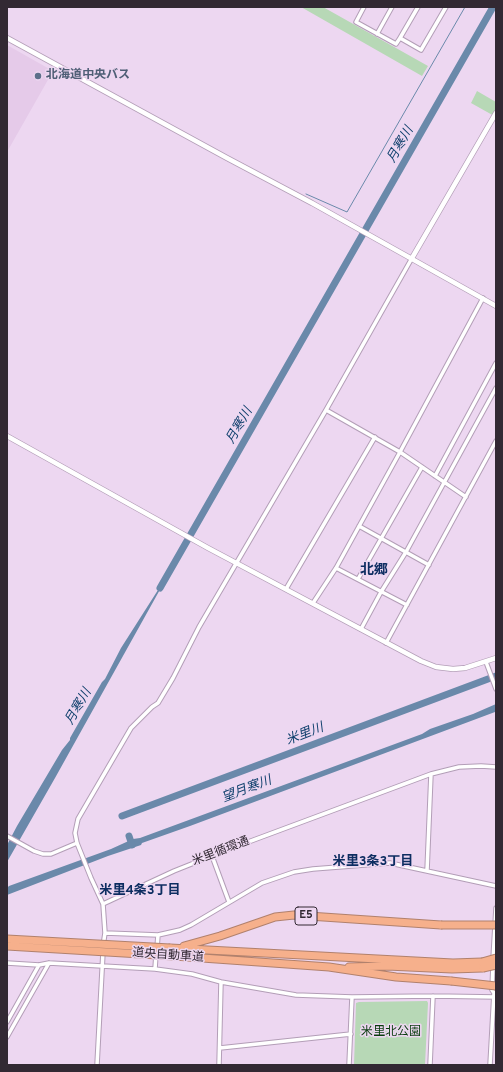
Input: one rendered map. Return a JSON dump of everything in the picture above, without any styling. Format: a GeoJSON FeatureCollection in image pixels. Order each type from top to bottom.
{"type":"FeatureCollection","features":[{"type":"Feature","properties":{"kind":"highway","name":"E5"},"geometry":{"type":"LineString","coordinates":[[173,948],[200,942],[275,917],[294,915],[444,925],[496,925]]}},
{"type":"Feature","properties":{"kind":"highway"},"geometry":{"type":"LineString","coordinates":[[444,925],[496,930]]}},
{"type":"Feature","properties":{"kind":"highway","name":"道央自動車道"},"geometry":{"type":"LineString","coordinates":[[7,940],[173,948]]}},
{"type":"Feature","properties":{"kind":"highway","name":"道央自動車道"},"geometry":{"type":"LineString","coordinates":[[7,946],[329,967]]}},
{"type":"Feature","properties":{"kind":"highway","name":"E5"},"geometry":{"type":"LineString","coordinates":[[173,948],[483,965]]}},
{"type":"Feature","properties":{"kind":"highway"},"geometry":{"type":"LineString","coordinates":[[483,965],[496,958]]}},
{"type":"Feature","properties":{"kind":"highway"},"geometry":{"type":"LineString","coordinates":[[329,967],[387,966],[452,970],[483,965],[496,965]]}},
{"type":"Feature","properties":{"kind":"highway"},"geometry":{"type":"LineString","coordinates":[[329,967],[396,977],[451,981],[496,982]]}},
{"type":"Feature","properties":{"kind":"highway"},"geometry":{"type":"LineString","coordinates":[[451,981],[495,993]]}},
{"type":"Feature","properties":{"kind":"street"},"geometry":{"type":"LineString","coordinates":[[364,7],[356,22],[396,44],[418,7]]}},
{"type":"Feature","properties":{"kind":"street"},"geometry":{"type":"LineString","coordinates":[[377,34],[392,7]]}},
{"type":"Feature","properties":{"kind":"street"},"geometry":{"type":"LineString","coordinates":[[400,38],[421,50],[446,7]]}},
{"type":"Feature","properties":{"kind":"street"},"geometry":{"type":"LineString","coordinates":[[7,38],[352,225],[496,306]]}},
{"type":"Feature","properties":{"kind":"street"},"geometry":{"type":"LineString","coordinates":[[96,1065],[104,933],[103,904],[90,878],[77,843],[75,833],[76,826],[82,812],[131,728],[158,703],[173,678],[236,563],[326,410],[495,115]]}},
{"type":"Feature","properties":{"kind":"street"},"geometry":{"type":"LineString","coordinates":[[313,604],[336,568],[483,298]]}},
{"type":"Feature","properties":{"kind":"street"},"geometry":{"type":"LineString","coordinates":[[435,476],[496,363]]}},
{"type":"Feature","properties":{"kind":"street"},"geometry":{"type":"LineString","coordinates":[[361,629],[381,592],[406,552],[496,388]]}},
{"type":"Feature","properties":{"kind":"street"},"geometry":{"type":"LineString","coordinates":[[326,410],[400,452],[466,497]]}},
{"type":"Feature","properties":{"kind":"street"},"geometry":{"type":"LineString","coordinates":[[7,436],[203,546],[421,661],[440,668],[453,669],[465,668],[496,658]]}},
{"type":"Feature","properties":{"kind":"street"},"geometry":{"type":"LineString","coordinates":[[286,590],[374,437]]}},
{"type":"Feature","properties":{"kind":"street"},"geometry":{"type":"LineString","coordinates":[[386,643],[496,441]]}},
{"type":"Feature","properties":{"kind":"street"},"geometry":{"type":"LineString","coordinates":[[358,579],[422,467]]}},
{"type":"Feature","properties":{"kind":"street"},"geometry":{"type":"LineString","coordinates":[[359,526],[429,564]]}},
{"type":"Feature","properties":{"kind":"street"},"geometry":{"type":"LineString","coordinates":[[336,568],[407,605]]}},
{"type":"Feature","properties":{"kind":"street"},"geometry":{"type":"LineString","coordinates":[[486,662],[496,689]]}},
{"type":"Feature","properties":{"kind":"street","name":"米里循環通"},"geometry":{"type":"LineString","coordinates":[[103,904],[174,871],[431,774],[459,767],[496,767]]}},
{"type":"Feature","properties":{"kind":"street"},"geometry":{"type":"LineString","coordinates":[[427,871],[431,774]]}},
{"type":"Feature","properties":{"kind":"street"},"geometry":{"type":"LineString","coordinates":[[7,836],[28,847],[34,852],[43,854],[51,854],[77,843]]}},
{"type":"Feature","properties":{"kind":"street"},"geometry":{"type":"LineString","coordinates":[[212,856],[229,902]]}},
{"type":"Feature","properties":{"kind":"street"},"geometry":{"type":"LineString","coordinates":[[104,933],[158,935],[180,930],[262,883],[294,872],[312,869],[390,863],[496,886]]}},
{"type":"Feature","properties":{"kind":"street"},"geometry":{"type":"LineString","coordinates":[[490,1065],[495,993],[492,990],[496,908]]}},
{"type":"Feature","properties":{"kind":"street"},"geometry":{"type":"LineString","coordinates":[[155,969],[158,935]]}},
{"type":"Feature","properties":{"kind":"street"},"geometry":{"type":"LineString","coordinates":[[7,963],[49,963],[155,969],[192,974],[222,982],[296,995],[352,997],[432,996],[495,993]]}},
{"type":"Feature","properties":{"kind":"street"},"geometry":{"type":"LineString","coordinates":[[7,1037],[49,963]]}},
{"type":"Feature","properties":{"kind":"street"},"geometry":{"type":"LineString","coordinates":[[7,1022],[39,964]]}},
{"type":"Feature","properties":{"kind":"street"},"geometry":{"type":"LineString","coordinates":[[219,1065],[222,982]]}},
{"type":"Feature","properties":{"kind":"street"},"geometry":{"type":"LineString","coordinates":[[430,1065],[432,996]]}},
{"type":"Feature","properties":{"kind":"street"},"geometry":{"type":"LineString","coordinates":[[349,1065],[352,997]]}},
{"type":"Feature","properties":{"kind":"street"},"geometry":{"type":"LineString","coordinates":[[220,1048],[351,1034]]}},
{"type":"Feature","properties":{"kind":"shaded area"},"geometry":{"type":"Polygon","coordinates":[[[7,45],[53,71],[7,152],[7,45]]]}},
{"type":"Feature","properties":{"kind":"green space"},"geometry":{"type":"Polygon","coordinates":[[[301,7],[323,7],[428,66],[422,76],[301,7]]]}},
{"type":"Feature","properties":{"kind":"green space"},"geometry":{"type":"Polygon","coordinates":[[[477,91],[496,102],[496,117],[471,103],[477,91]]]}},
{"type":"Feature","properties":{"kind":"green space","name":"米里北公園"},"geometry":{"type":"Polygon","coordinates":[[[427,1001],[425,1065],[354,1065],[356,1003],[427,1001]]]}},
{"type":"Feature","properties":{"kind":"water"},"geometry":{"type":"Polygon","coordinates":[[[172,568],[7,862],[7,845],[17,826],[62,750],[70,740],[121,648],[172,568]]]}},
{"type":"Feature","properties":{"kind":"water"},"geometry":{"type":"Polygon","coordinates":[[[496,704],[495,712],[142,843],[141,845],[108,856],[7,895],[7,888],[9,886],[111,849],[133,839],[140,838],[422,734],[430,729],[473,714],[496,704]]]}},
{"type":"Feature","properties":{"kind":"waterway"},"geometry":{"type":"LineString","coordinates":[[306,194],[347,212],[465,7]]}},
{"type":"Feature","properties":{"kind":"waterway","name":"月寒川"},"geometry":{"type":"LineString","coordinates":[[160,588],[493,7]]}},
{"type":"Feature","properties":{"kind":"waterway","name":"米里川"},"geometry":{"type":"LineString","coordinates":[[122,816],[496,676]]}},
{"type":"Feature","properties":{"kind":"waterway","name":"米里川"},"geometry":{"type":"LineString","coordinates":[[129,836],[132,845]]}},
{"type":"Feature","properties":{"kind":"place","name":"北海道中央バス"},"geometry":{"type":"Point","coordinates":[38,76]}},
{"type":"Feature","properties":{"kind":"district","name":"北郷"},"geometry":{"type":"Point","coordinates":[374,571]}},
{"type":"Feature","properties":{"kind":"district","name":"米里3条3丁目"},"geometry":{"type":"Point","coordinates":[373,862]}},
{"type":"Feature","properties":{"kind":"district","name":"米里4条3丁目"},"geometry":{"type":"Point","coordinates":[140,891]}},
{"type":"Feature","properties":{"kind":"water label","name":"望月寒川"},"geometry":{"type":"Point","coordinates":[247,790]}}]}
